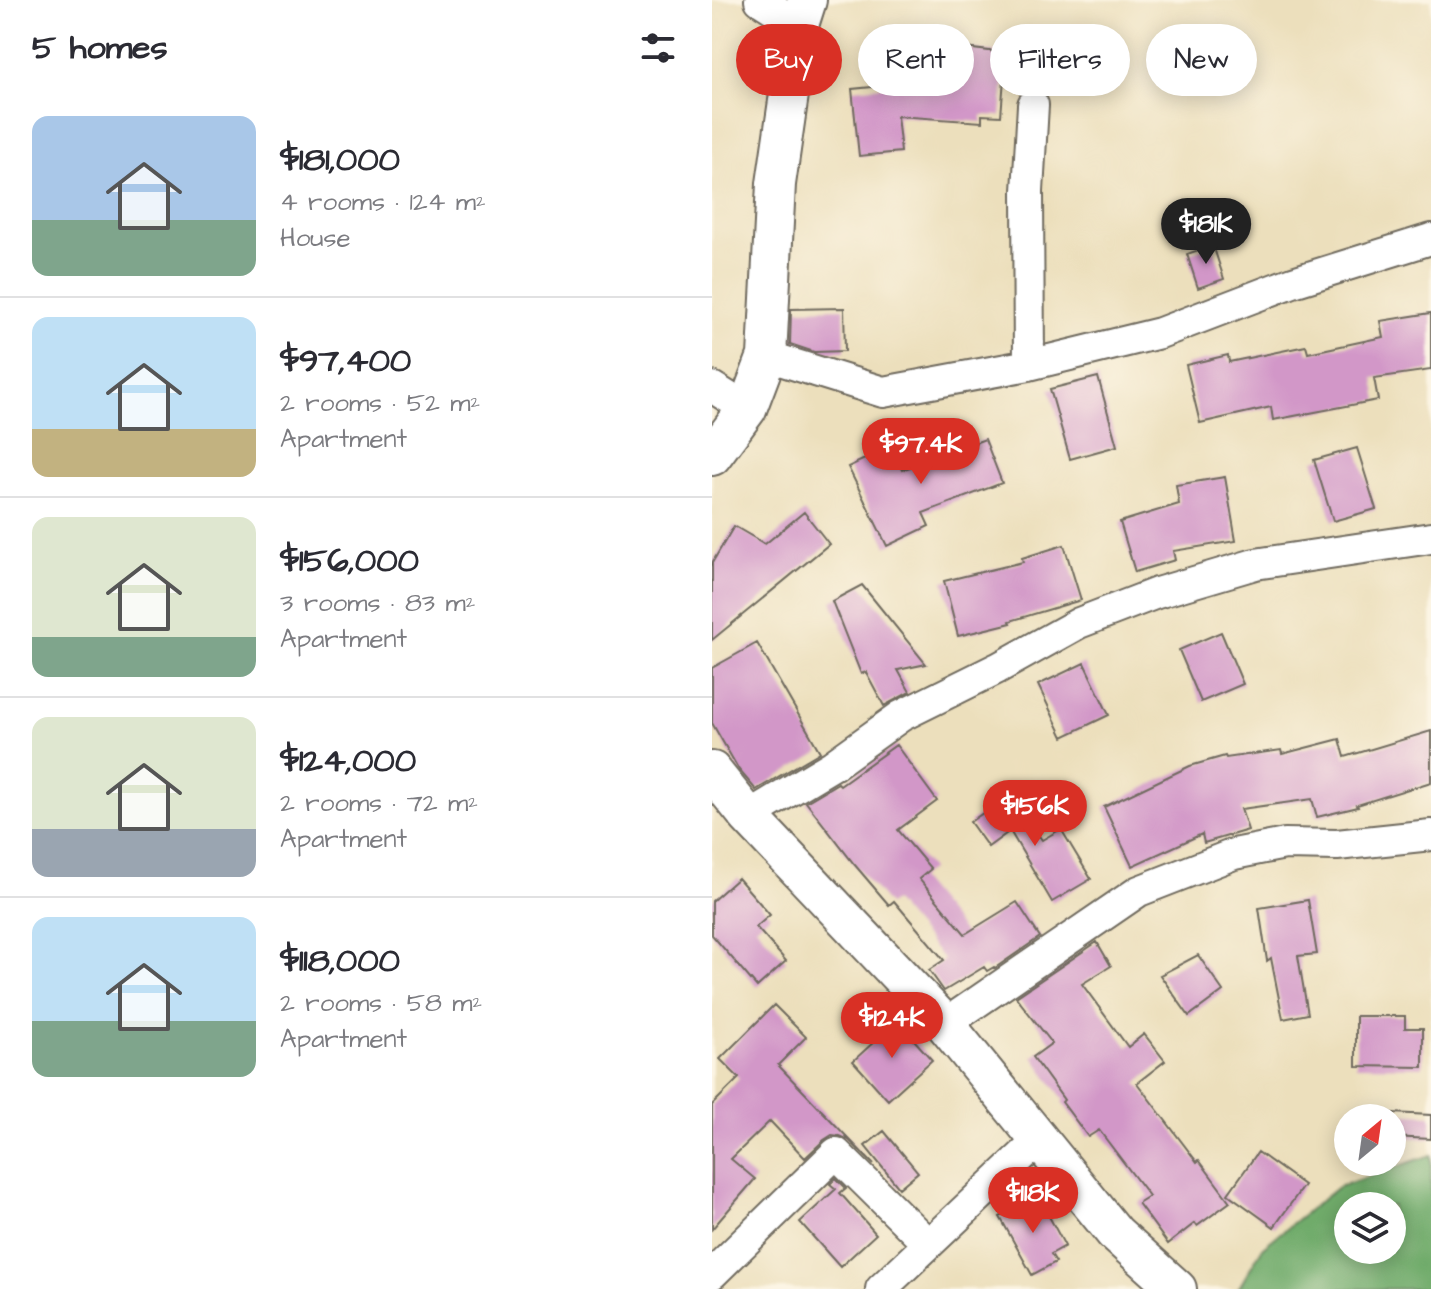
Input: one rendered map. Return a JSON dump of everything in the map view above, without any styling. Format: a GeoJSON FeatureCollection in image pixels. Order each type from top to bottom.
{"type":"FeatureCollection","features":[{"type":"Feature","properties":{"kind":"street"},"geometry":{"type":"LineString","coordinates":[[712,456],[747,409],[767,356],[776,184],[803,12],[760,0]]}},
{"type":"Feature","properties":{"kind":"street"},"geometry":{"type":"LineString","coordinates":[[1029,365],[1028,191],[1033,105]]}},
{"type":"Feature","properties":{"kind":"street"},"geometry":{"type":"LineString","coordinates":[[767,356],[883,392],[1029,365],[1160,333],[1293,282],[1431,239]]}},
{"type":"Feature","properties":{"kind":"street"},"geometry":{"type":"LineString","coordinates":[[712,387],[747,409]]}},
{"type":"Feature","properties":{"kind":"street"},"geometry":{"type":"LineString","coordinates":[[748,816],[833,765],[901,716],[1079,623],[1157,593],[1255,564],[1431,538]]}},
{"type":"Feature","properties":{"kind":"street"},"geometry":{"type":"LineString","coordinates":[[712,771],[748,816],[945,1024],[1115,1233],[1177,1289]]}},
{"type":"Feature","properties":{"kind":"street"},"geometry":{"type":"LineString","coordinates":[[945,1024],[1139,891],[1234,854],[1285,844],[1337,845],[1431,835]]}},
{"type":"Feature","properties":{"kind":"street"},"geometry":{"type":"LineString","coordinates":[[881,1289],[1040,1139]]}},
{"type":"Feature","properties":{"kind":"street"},"geometry":{"type":"LineString","coordinates":[[712,1274],[836,1153],[928,1244]]}},
{"type":"Feature","properties":{"kind":"green space"},"geometry":{"type":"Polygon","coordinates":[[[1431,1155],[1431,1289],[1238,1289],[1263,1247],[1338,1187],[1370,1176],[1406,1176],[1406,1164],[1431,1155]]]}},
{"type":"Feature","properties":{"kind":"building"},"geometry":{"type":"Polygon","coordinates":[[[974,49],[990,51],[990,96],[1003,96],[1001,116],[982,115],[982,122],[897,116],[901,152],[859,156],[852,89],[858,88],[858,96],[974,96],[974,49]]]}},
{"type":"Feature","properties":{"kind":"building"},"geometry":{"type":"Polygon","coordinates":[[[1213,245],[1224,279],[1198,288],[1187,254],[1213,245]]]}},
{"type":"Feature","properties":{"kind":"building"},"geometry":{"type":"Polygon","coordinates":[[[844,308],[845,351],[814,352],[790,344],[791,309],[844,308]]]}},
{"type":"Feature","properties":{"kind":"building"},"geometry":{"type":"Polygon","coordinates":[[[1431,313],[1431,370],[1374,378],[1378,400],[1273,420],[1271,407],[1200,423],[1186,365],[1228,355],[1229,362],[1306,346],[1308,353],[1383,337],[1380,321],[1431,313]]]}},
{"type":"Feature","properties":{"kind":"building"},"geometry":{"type":"Polygon","coordinates":[[[1098,377],[1117,446],[1070,459],[1050,389],[1098,377]]]}},
{"type":"Feature","properties":{"kind":"building"},"geometry":{"type":"Polygon","coordinates":[[[985,439],[1002,483],[923,513],[929,526],[887,546],[848,467],[890,447],[902,470],[985,439]]]}},
{"type":"Feature","properties":{"kind":"building"},"geometry":{"type":"Polygon","coordinates":[[[1357,448],[1376,509],[1333,521],[1314,460],[1357,448]]]}},
{"type":"Feature","properties":{"kind":"building"},"geometry":{"type":"Polygon","coordinates":[[[1225,477],[1236,541],[1173,551],[1175,560],[1135,572],[1120,522],[1179,504],[1176,485],[1225,477]]]}},
{"type":"Feature","properties":{"kind":"building"},"geometry":{"type":"Polygon","coordinates":[[[804,512],[829,544],[712,640],[712,563],[734,526],[765,544],[804,512]]]}},
{"type":"Feature","properties":{"kind":"building"},"geometry":{"type":"Polygon","coordinates":[[[1064,545],[1081,600],[1011,623],[958,636],[944,581],[1023,562],[1022,558],[1064,545]]]}},
{"type":"Feature","properties":{"kind":"building"},"geometry":{"type":"Polygon","coordinates":[[[862,585],[926,664],[898,670],[910,692],[884,706],[866,672],[861,674],[832,601],[862,585]]]}},
{"type":"Feature","properties":{"kind":"building"},"geometry":{"type":"Polygon","coordinates":[[[1221,632],[1243,684],[1201,702],[1179,650],[1221,632]]]}},
{"type":"Feature","properties":{"kind":"building"},"geometry":{"type":"Polygon","coordinates":[[[757,643],[820,752],[756,790],[739,770],[712,723],[712,668],[757,643]]]}},
{"type":"Feature","properties":{"kind":"building"},"geometry":{"type":"Polygon","coordinates":[[[1084,663],[1109,715],[1063,737],[1038,685],[1084,663]]]}},
{"type":"Feature","properties":{"kind":"building"},"geometry":{"type":"Polygon","coordinates":[[[1431,731],[1431,782],[1358,807],[1317,817],[1312,799],[1241,809],[1248,830],[1204,843],[1202,834],[1132,866],[1104,807],[1190,766],[1225,756],[1281,750],[1282,754],[1340,739],[1345,757],[1431,731]]]}},
{"type":"Feature","properties":{"kind":"building"},"geometry":{"type":"Polygon","coordinates":[[[896,745],[937,801],[898,830],[931,869],[919,879],[965,934],[1017,902],[1040,937],[995,968],[987,971],[984,967],[944,991],[929,970],[944,960],[894,901],[889,905],[806,802],[838,783],[840,785],[896,745]]]}},
{"type":"Feature","properties":{"kind":"building"},"geometry":{"type":"Polygon","coordinates":[[[1009,795],[1042,840],[1061,829],[1091,879],[1052,902],[1010,831],[988,847],[970,822],[1009,795]]]}},
{"type":"Feature","properties":{"kind":"building"},"geometry":{"type":"Polygon","coordinates":[[[738,878],[770,915],[756,927],[786,961],[757,987],[712,935],[712,901],[738,878]]]}},
{"type":"Feature","properties":{"kind":"building"},"geometry":{"type":"Polygon","coordinates":[[[1308,900],[1317,954],[1298,956],[1308,1014],[1283,1019],[1271,958],[1267,961],[1259,908],[1308,900]]]}},
{"type":"Feature","properties":{"kind":"building"},"geometry":{"type":"Polygon","coordinates":[[[1097,942],[1111,966],[1082,984],[1128,1047],[1144,1034],[1165,1061],[1137,1083],[1230,1202],[1168,1244],[1138,1203],[1149,1196],[1099,1130],[1088,1137],[1033,1057],[1052,1043],[1016,997],[1097,942]]]}},
{"type":"Feature","properties":{"kind":"building"},"geometry":{"type":"Polygon","coordinates":[[[1198,955],[1223,991],[1189,1016],[1160,975],[1198,955]]]}},
{"type":"Feature","properties":{"kind":"building"},"geometry":{"type":"Polygon","coordinates":[[[774,1005],[806,1037],[778,1065],[874,1165],[849,1140],[832,1135],[805,1158],[770,1121],[731,1159],[755,1179],[712,1229],[712,1105],[739,1078],[720,1059],[774,1005]]]}},
{"type":"Feature","properties":{"kind":"building"},"geometry":{"type":"Polygon","coordinates":[[[1356,1016],[1405,1016],[1405,1028],[1423,1028],[1423,1067],[1356,1066],[1356,1016]]]}},
{"type":"Feature","properties":{"kind":"building"},"geometry":{"type":"Polygon","coordinates":[[[897,1021],[932,1060],[888,1100],[853,1061],[897,1021]]]}},
{"type":"Feature","properties":{"kind":"building"},"geometry":{"type":"Polygon","coordinates":[[[1406,1114],[1431,1115],[1431,1139],[1406,1138],[1406,1114]]]}},
{"type":"Feature","properties":{"kind":"building"},"geometry":{"type":"Polygon","coordinates":[[[884,1131],[918,1172],[899,1188],[865,1146],[884,1131]]]}},
{"type":"Feature","properties":{"kind":"building"},"geometry":{"type":"Polygon","coordinates":[[[1258,1152],[1304,1185],[1274,1227],[1228,1194],[1258,1152]]]}},
{"type":"Feature","properties":{"kind":"building"},"geometry":{"type":"Polygon","coordinates":[[[836,1178],[846,1188],[840,1193],[876,1234],[840,1267],[800,1222],[836,1189],[830,1184],[836,1178]]]}},
{"type":"Feature","properties":{"kind":"building"},"geometry":{"type":"Polygon","coordinates":[[[1038,1196],[1065,1246],[1051,1254],[1056,1262],[1032,1275],[1000,1217],[1038,1196]]]}}]}
